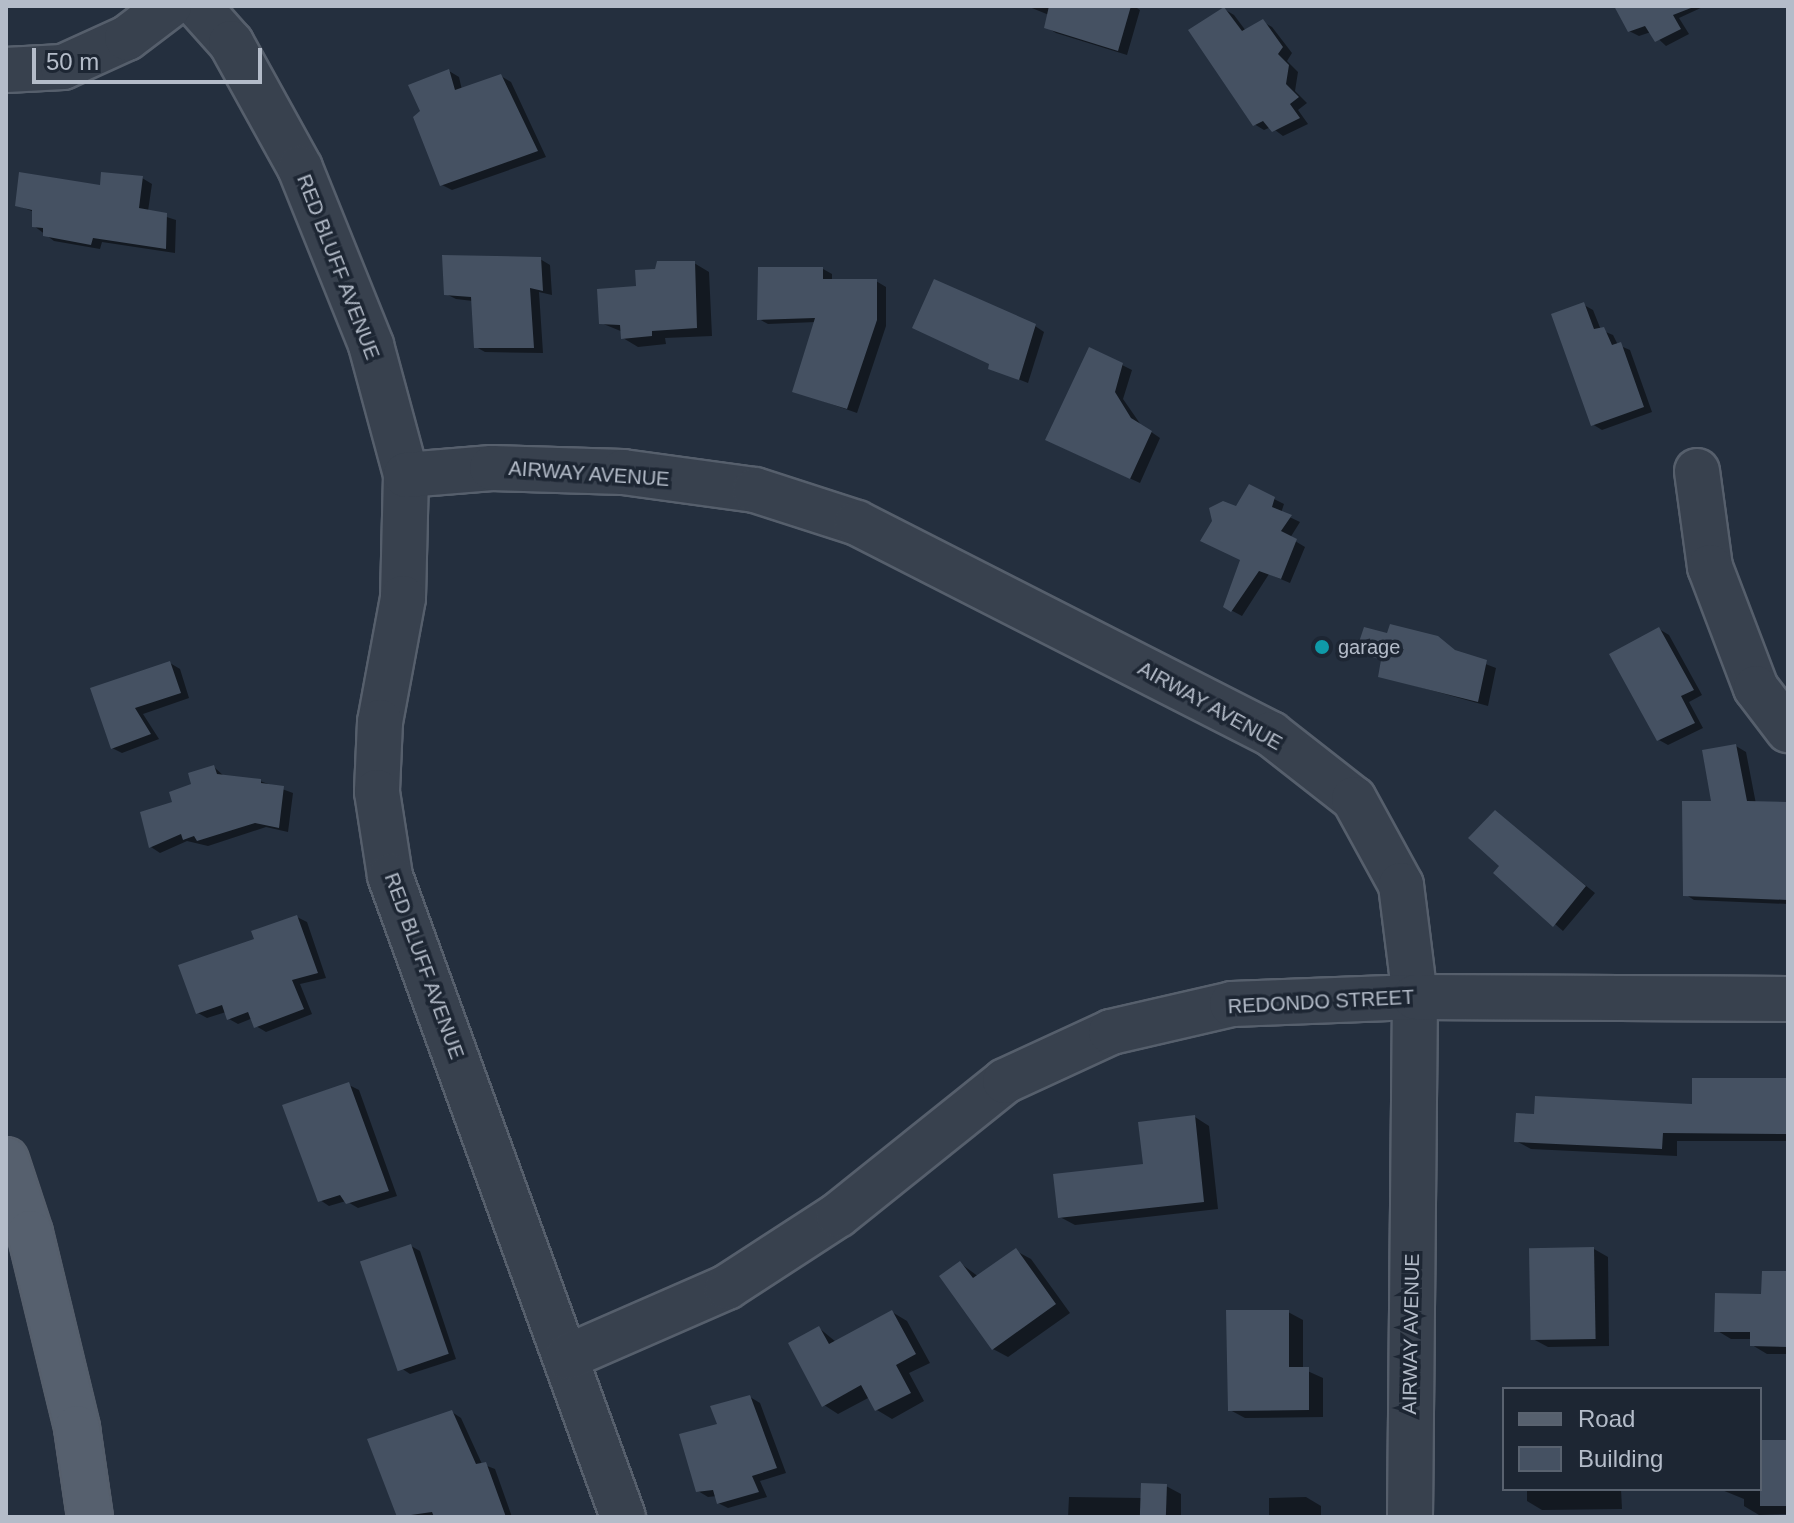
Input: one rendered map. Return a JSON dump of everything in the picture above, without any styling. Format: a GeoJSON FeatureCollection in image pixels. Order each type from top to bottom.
{"type":"FeatureCollection","features":[{"type":"Feature","properties":{"kind":"main road"},"geometry":{"type":"LineString","coordinates":[[6,1160],[30,1233],[77,1428],[90,1517]]}},
{"type":"Feature","properties":{"kind":"street"},"geometry":{"type":"LineString","coordinates":[[6,70],[63,67],[127,38],[169,6]]}},
{"type":"Feature","properties":{"kind":"street","name":"RED BLUFF AVENUE"},"geometry":{"type":"LineString","coordinates":[[198,6],[231,43],[300,168],[371,345],[406,475],[403,598],[380,722],[377,792],[390,876],[623,1517]]}},
{"type":"Feature","properties":{"kind":"street","name":"AIRWAY AVENUE"},"geometry":{"type":"LineString","coordinates":[[406,475],[492,468],[623,472],[755,490],[857,523],[1271,734],[1354,799],[1401,885],[1415,997],[1410,1517]]}},
{"type":"Feature","properties":{"kind":"street"},"geometry":{"type":"LineString","coordinates":[[1697,471],[1710,567],[1756,688],[1788,730]]}},
{"type":"Feature","properties":{"kind":"street","name":"REDONDO STREET"},"geometry":{"type":"LineString","coordinates":[[567,1357],[727,1287],[838,1215],[1005,1081],[1111,1032],[1232,1004],[1415,997],[1788,999]]}},
{"type":"Feature","properties":{"kind":"building"},"geometry":{"type":"Polygon","coordinates":[[[1049,6],[1131,6],[1118,51],[1044,28],[1049,6]]]}},
{"type":"Feature","properties":{"kind":"building"},"geometry":{"type":"Polygon","coordinates":[[[1614,6],[1691,8],[1673,15],[1681,29],[1655,42],[1645,26],[1628,32],[1614,6]]]}},
{"type":"Feature","properties":{"kind":"building"},"geometry":{"type":"Polygon","coordinates":[[[1224,7],[1242,31],[1263,19],[1283,47],[1278,54],[1289,65],[1286,84],[1299,97],[1290,104],[1300,118],[1272,132],[1263,121],[1253,126],[1188,30],[1224,7]]]}},
{"type":"Feature","properties":{"kind":"building"},"geometry":{"type":"Polygon","coordinates":[[[449,69],[455,90],[501,74],[538,151],[440,186],[413,117],[420,111],[408,85],[449,69]]]}},
{"type":"Feature","properties":{"kind":"building"},"geometry":{"type":"Polygon","coordinates":[[[19,172],[100,185],[101,172],[143,176],[139,208],[167,213],[166,249],[93,238],[91,245],[43,236],[43,228],[32,227],[32,210],[15,206],[19,172]]]}},
{"type":"Feature","properties":{"kind":"building"},"geometry":{"type":"Polygon","coordinates":[[[442,255],[541,257],[543,291],[530,288],[534,348],[474,348],[471,297],[444,295],[442,255]]]}},
{"type":"Feature","properties":{"kind":"building"},"geometry":{"type":"Polygon","coordinates":[[[657,261],[695,261],[697,328],[652,331],[652,336],[621,339],[620,325],[599,324],[597,289],[636,286],[635,270],[655,269],[657,261]]]}},
{"type":"Feature","properties":{"kind":"building"},"geometry":{"type":"Polygon","coordinates":[[[758,267],[823,267],[823,279],[877,279],[877,320],[847,409],[792,392],[815,318],[757,320],[758,267]]]}},
{"type":"Feature","properties":{"kind":"building"},"geometry":{"type":"Polygon","coordinates":[[[934,279],[1036,324],[1019,380],[988,369],[989,364],[912,328],[934,279]]]}},
{"type":"Feature","properties":{"kind":"building"},"geometry":{"type":"Polygon","coordinates":[[[1584,302],[1594,329],[1604,327],[1612,345],[1621,342],[1644,407],[1591,426],[1551,314],[1584,302]]]}},
{"type":"Feature","properties":{"kind":"building"},"geometry":{"type":"Polygon","coordinates":[[[1089,347],[1123,363],[1115,392],[1131,418],[1152,431],[1130,479],[1045,440],[1089,347]]]}},
{"type":"Feature","properties":{"kind":"building"},"geometry":{"type":"Polygon","coordinates":[[[1249,484],[1275,497],[1272,507],[1292,515],[1281,531],[1297,539],[1281,579],[1259,571],[1231,612],[1223,607],[1240,560],[1200,541],[1212,521],[1209,508],[1223,501],[1236,506],[1249,484]]]}},
{"type":"Feature","properties":{"kind":"building"},"geometry":{"type":"Polygon","coordinates":[[[1390,624],[1438,636],[1455,650],[1487,660],[1478,702],[1378,677],[1381,660],[1356,651],[1364,627],[1387,633],[1390,624]]]}},
{"type":"Feature","properties":{"kind":"building"},"geometry":{"type":"Polygon","coordinates":[[[1659,627],[1694,690],[1681,696],[1695,723],[1657,741],[1609,654],[1659,627]]]}},
{"type":"Feature","properties":{"kind":"building"},"geometry":{"type":"Polygon","coordinates":[[[170,661],[181,693],[135,708],[151,734],[111,749],[90,688],[170,661]]]}},
{"type":"Feature","properties":{"kind":"building"},"geometry":{"type":"Polygon","coordinates":[[[1736,744],[1747,801],[1788,802],[1788,900],[1683,896],[1682,801],[1711,801],[1702,750],[1736,744]]]}},
{"type":"Feature","properties":{"kind":"building"},"geometry":{"type":"Polygon","coordinates":[[[214,765],[217,774],[261,779],[261,783],[284,786],[279,828],[255,823],[197,841],[194,836],[183,840],[181,834],[149,848],[140,812],[172,802],[169,792],[191,784],[188,773],[214,765]]]}},
{"type":"Feature","properties":{"kind":"building"},"geometry":{"type":"Polygon","coordinates":[[[1495,810],[1586,886],[1553,927],[1493,873],[1499,866],[1468,838],[1495,810]]]}},
{"type":"Feature","properties":{"kind":"building"},"geometry":{"type":"Polygon","coordinates":[[[297,915],[318,973],[292,980],[304,1009],[254,1028],[248,1012],[227,1020],[222,1005],[196,1014],[178,965],[254,939],[251,931],[297,915]]]}},
{"type":"Feature","properties":{"kind":"building"},"geometry":{"type":"Polygon","coordinates":[[[1692,1078],[1788,1078],[1788,1134],[1663,1133],[1662,1149],[1514,1142],[1516,1113],[1534,1114],[1535,1096],[1692,1104],[1692,1078]]]}},
{"type":"Feature","properties":{"kind":"building"},"geometry":{"type":"Polygon","coordinates":[[[349,1082],[389,1191],[346,1204],[340,1195],[318,1202],[282,1105],[349,1082]]]}},
{"type":"Feature","properties":{"kind":"building"},"geometry":{"type":"Polygon","coordinates":[[[1195,1115],[1204,1202],[1058,1218],[1053,1174],[1143,1164],[1138,1122],[1195,1115]]]}},
{"type":"Feature","properties":{"kind":"building"},"geometry":{"type":"Polygon","coordinates":[[[411,1244],[449,1354],[398,1371],[360,1262],[411,1244]]]}},
{"type":"Feature","properties":{"kind":"building"},"geometry":{"type":"Polygon","coordinates":[[[1594,1247],[1596,1339],[1531,1340],[1529,1248],[1594,1247]]]}},
{"type":"Feature","properties":{"kind":"building"},"geometry":{"type":"Polygon","coordinates":[[[1016,1248],[1056,1304],[992,1350],[939,1276],[960,1261],[973,1278],[1016,1248]]]}},
{"type":"Feature","properties":{"kind":"building"},"geometry":{"type":"Polygon","coordinates":[[[1762,1271],[1788,1271],[1788,1347],[1750,1346],[1750,1332],[1714,1332],[1715,1293],[1761,1294],[1762,1271]]]}},
{"type":"Feature","properties":{"kind":"building"},"geometry":{"type":"Polygon","coordinates":[[[892,1310],[916,1354],[896,1365],[911,1393],[875,1411],[861,1385],[822,1407],[788,1343],[819,1326],[829,1344],[892,1310]]]}},
{"type":"Feature","properties":{"kind":"building"},"geometry":{"type":"Polygon","coordinates":[[[1226,1310],[1289,1310],[1289,1367],[1309,1367],[1309,1410],[1228,1411],[1226,1310]]]}},
{"type":"Feature","properties":{"kind":"building"},"geometry":{"type":"Polygon","coordinates":[[[750,1395],[777,1468],[752,1476],[759,1492],[717,1504],[713,1490],[696,1492],[679,1434],[717,1424],[710,1406],[750,1395]]]}},
{"type":"Feature","properties":{"kind":"building"},"geometry":{"type":"Polygon","coordinates":[[[452,1410],[476,1464],[486,1462],[506,1517],[434,1517],[432,1512],[397,1517],[367,1439],[452,1410]]]}},
{"type":"Feature","properties":{"kind":"building"},"geometry":{"type":"Polygon","coordinates":[[[1762,1440],[1788,1440],[1788,1506],[1760,1506],[1762,1440]]]}},
{"type":"Feature","properties":{"kind":"building"},"geometry":{"type":"Polygon","coordinates":[[[1141,1483],[1167,1484],[1166,1517],[1140,1517],[1141,1483]]]}},
{"type":"Feature","properties":{"kind":"place","name":"garage"},"geometry":{"type":"Point","coordinates":[1322,647]}}]}
